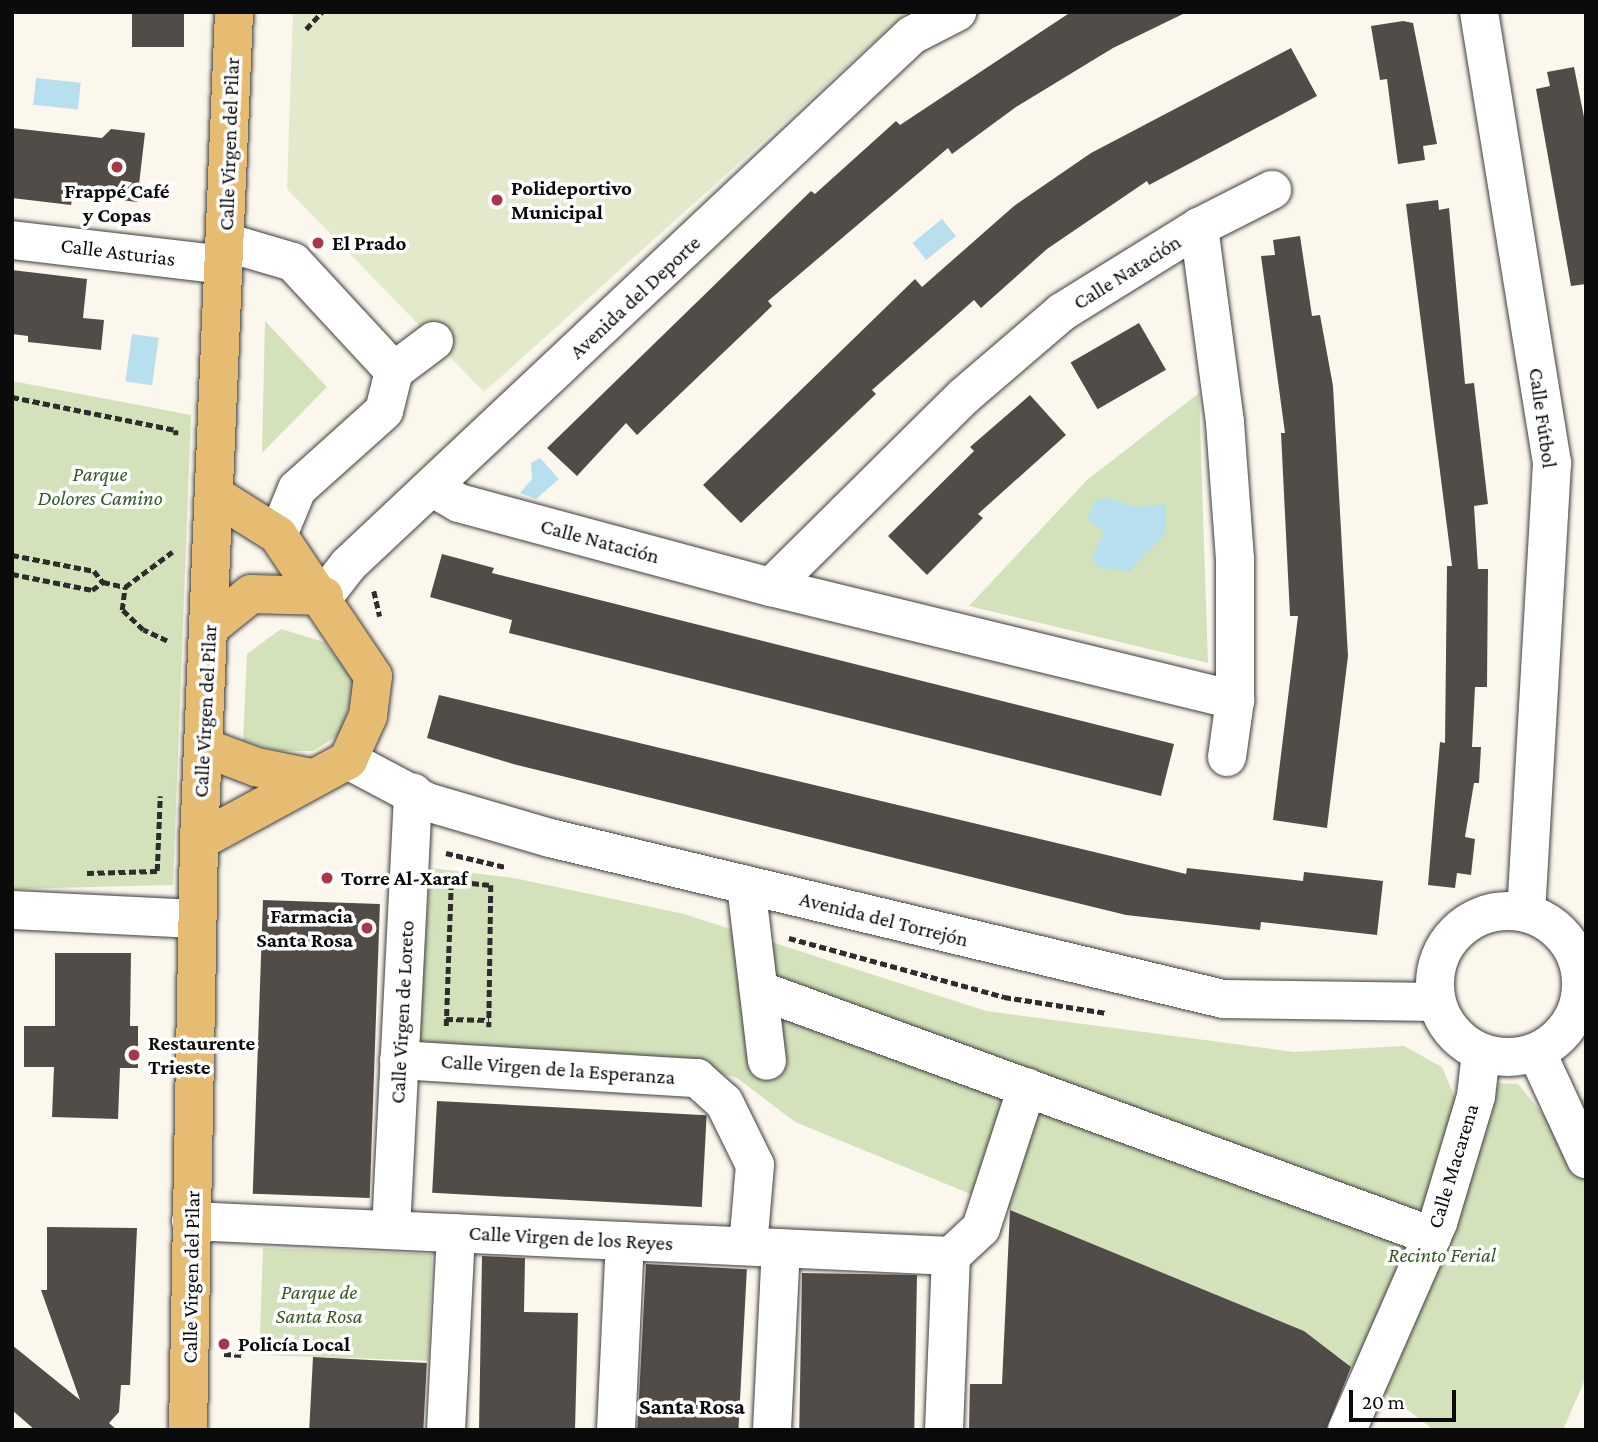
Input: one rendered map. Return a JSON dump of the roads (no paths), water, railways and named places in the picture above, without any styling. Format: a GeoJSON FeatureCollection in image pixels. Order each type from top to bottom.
{"type":"FeatureCollection","features":[{"type":"Feature","properties":{"kind":"main road","name":"Calle Virgen del Pilar"},"geometry":{"type":"LineString","coordinates":[[190,1423],[191,1222],[199,841],[216,496],[234,12]]}},
{"type":"Feature","properties":{"kind":"main road"},"geometry":{"type":"LineString","coordinates":[[199,841],[348,760],[368,716],[373,676],[324,596],[278,535],[216,496]]}},
{"type":"Feature","properties":{"kind":"main road"},"geometry":{"type":"LineString","coordinates":[[209,628],[251,594],[324,596]]}},
{"type":"Feature","properties":{"kind":"main road"},"geometry":{"type":"LineString","coordinates":[[203,747],[256,767],[311,778]]}},
{"type":"Feature","properties":{"kind":"street","name":"Avenida del Deporte"},"geometry":{"type":"LineString","coordinates":[[324,596],[348,565],[912,35],[957,12]]}},
{"type":"Feature","properties":{"kind":"street","name":"Calle Fútbol"},"geometry":{"type":"LineString","coordinates":[[1479,12],[1552,463],[1526,912]]}},
{"type":"Feature","properties":{"kind":"street"},"geometry":{"type":"LineString","coordinates":[[1199,227],[1272,190]]}},
{"type":"Feature","properties":{"kind":"street","name":"Calle Natación"},"geometry":{"type":"LineString","coordinates":[[771,587],[964,396],[1062,312],[1199,227],[1225,422],[1235,559],[1235,700],[1227,757]]}},
{"type":"Feature","properties":{"kind":"street","name":"Calle Asturias"},"geometry":{"type":"LineString","coordinates":[[12,240],[225,253],[293,262],[394,371]]}},
{"type":"Feature","properties":{"kind":"street"},"geometry":{"type":"LineString","coordinates":[[278,535],[297,489],[384,411],[394,371],[434,341]]}},
{"type":"Feature","properties":{"kind":"street","name":"Calle Natación"},"geometry":{"type":"LineString","coordinates":[[433,488],[459,503],[771,587],[1235,700]]}},
{"type":"Feature","properties":{"kind":"street","name":"Avenida del Torrejón"},"geometry":{"type":"LineString","coordinates":[[348,760],[413,793],[550,838],[1223,999],[1436,1002]]}},
{"type":"Feature","properties":{"kind":"street","name":"Calle Virgen de Loreto"},"geometry":{"type":"LineString","coordinates":[[391,1230],[413,793]]}},
{"type":"Feature","properties":{"kind":"street"},"geometry":{"type":"LineString","coordinates":[[746,885],[767,1061]]}},
{"type":"Feature","properties":{"kind":"street"},"geometry":{"type":"LineString","coordinates":[[12,910],[197,919]]}},
{"type":"Feature","properties":{"kind":"street"},"geometry":{"type":"LineString","coordinates":[[1500,910],[1526,912],[1559,930],[1574,950],[1584,994],[1574,1018],[1558,1038],[1536,1052],[1506,1058],[1481,1053],[1446,1025],[1436,1002],[1435,971],[1443,946],[1460,927],[1500,910]]}},
{"type":"Feature","properties":{"kind":"street"},"geometry":{"type":"LineString","coordinates":[[758,990],[1432,1236]]}},
{"type":"Feature","properties":{"kind":"street"},"geometry":{"type":"LineString","coordinates":[[1536,1052],[1586,1159]]}},
{"type":"Feature","properties":{"kind":"street","name":"Calle Macarena"},"geometry":{"type":"LineString","coordinates":[[1347,1430],[1432,1236],[1476,1096],[1481,1053]]}},
{"type":"Feature","properties":{"kind":"street","name":"Calle Virgen de la Esperanza"},"geometry":{"type":"LineString","coordinates":[[399,1060],[696,1078],[723,1102],[755,1165],[764,1247],[772,1430]]}},
{"type":"Feature","properties":{"kind":"street"},"geometry":{"type":"LineString","coordinates":[[944,1430],[951,1256],[981,1228],[1027,1087]]}},
{"type":"Feature","properties":{"kind":"street","name":"Calle Virgen de los Reyes"},"geometry":{"type":"LineString","coordinates":[[191,1222],[951,1256]]}},
{"type":"Feature","properties":{"kind":"street"},"geometry":{"type":"LineString","coordinates":[[446,1430],[456,1233]]}},
{"type":"Feature","properties":{"kind":"street"},"geometry":{"type":"LineString","coordinates":[[615,1430],[625,1241]]}},
{"type":"Feature","properties":{"kind":"water"},"geometry":{"type":"Polygon","coordinates":[[[36,78],[81,83],[78,110],[33,105],[36,78]]]}},
{"type":"Feature","properties":{"kind":"water"},"geometry":{"type":"Polygon","coordinates":[[[942,219],[956,236],[926,260],[912,243],[942,219]]]}},
{"type":"Feature","properties":{"kind":"water"},"geometry":{"type":"Polygon","coordinates":[[[132,334],[159,338],[152,385],[125,382],[132,334]]]}},
{"type":"Feature","properties":{"kind":"water"},"geometry":{"type":"Polygon","coordinates":[[[540,458],[559,479],[536,499],[520,493],[532,479],[531,463],[540,458]]]}},
{"type":"Feature","properties":{"kind":"water"},"geometry":{"type":"Polygon","coordinates":[[[1109,498],[1135,507],[1166,504],[1166,533],[1129,572],[1101,568],[1091,559],[1104,532],[1087,519],[1095,500],[1109,498]]]}},
{"type":"Feature","properties":{"kind":"place","name":"Frappé Café y Copas"},"geometry":{"type":"Point","coordinates":[117,167]}},
{"type":"Feature","properties":{"kind":"place","name":"Polideportivo Municipal"},"geometry":{"type":"Point","coordinates":[497,200]}},
{"type":"Feature","properties":{"kind":"place","name":"El Prado"},"geometry":{"type":"Point","coordinates":[318,243]}},
{"type":"Feature","properties":{"kind":"place","name":"Torre Al-Xaraf"},"geometry":{"type":"Point","coordinates":[327,878]}},
{"type":"Feature","properties":{"kind":"place","name":"Farmacia Santa Rosa"},"geometry":{"type":"Point","coordinates":[367,928]}},
{"type":"Feature","properties":{"kind":"place","name":"Restaurente Trieste"},"geometry":{"type":"Point","coordinates":[134,1055]}},
{"type":"Feature","properties":{"kind":"place","name":"Policía Local"},"geometry":{"type":"Point","coordinates":[224,1344]}},
{"type":"Feature","properties":{"kind":"district","name":"Santa Rosa"},"geometry":{"type":"Point","coordinates":[692,1406]}},
{"type":"Feature","properties":{"kind":"park label","name":"Parque Dolores Camino"},"geometry":{"type":"Point","coordinates":[100,486]}},
{"type":"Feature","properties":{"kind":"park label","name":"Recinto Ferial"},"geometry":{"type":"Point","coordinates":[1442,1255]}},
{"type":"Feature","properties":{"kind":"park label","name":"Parque de Santa Rosa"},"geometry":{"type":"Point","coordinates":[319,1304]}}]}
